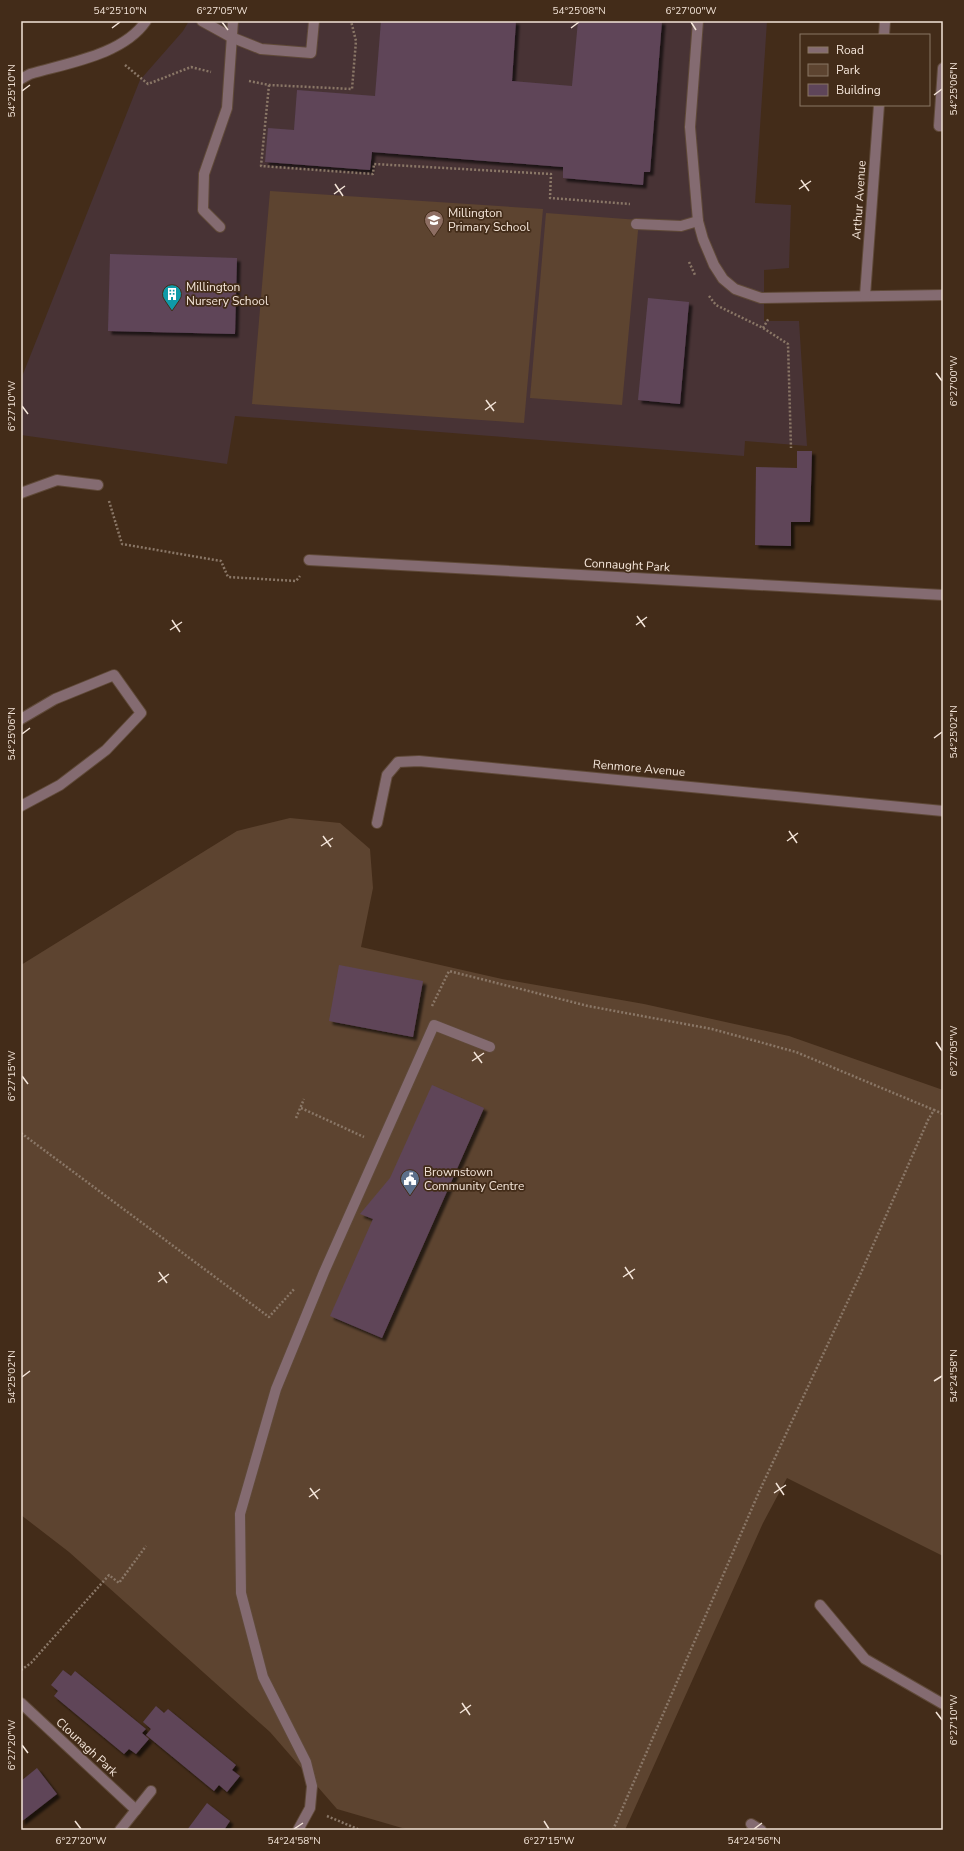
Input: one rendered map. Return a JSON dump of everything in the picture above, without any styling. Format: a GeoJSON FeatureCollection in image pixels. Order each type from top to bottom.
{"type":"FeatureCollection","features":[{"type":"Feature","properties":{"kind":"street"},"geometry":{"type":"LineString","coordinates":[[202,21],[231,37],[261,49],[311,53],[314,21]]}},
{"type":"Feature","properties":{"kind":"street"},"geometry":{"type":"LineString","coordinates":[[220,227],[203,210],[204,174],[226,108],[230,76],[233,21]]}},
{"type":"Feature","properties":{"kind":"street"},"geometry":{"type":"LineString","coordinates":[[698,21],[690,127],[698,221],[703,239],[711,258],[723,279],[735,288],[761,298],[776,299],[943,295]]}},
{"type":"Feature","properties":{"kind":"street"},"geometry":{"type":"LineString","coordinates":[[884,34],[885,21]]}},
{"type":"Feature","properties":{"kind":"street"},"geometry":{"type":"LineString","coordinates":[[21,79],[30,74],[109,51],[143,25]]}},
{"type":"Feature","properties":{"kind":"street"},"geometry":{"type":"LineString","coordinates":[[943,68],[939,126],[943,126]]}},
{"type":"Feature","properties":{"kind":"street","name":"Arthur Avenue"},"geometry":{"type":"LineString","coordinates":[[865,296],[879,106]]}},
{"type":"Feature","properties":{"kind":"street"},"geometry":{"type":"LineString","coordinates":[[636,224],[681,226],[698,221]]}},
{"type":"Feature","properties":{"kind":"street"},"geometry":{"type":"LineString","coordinates":[[21,493],[57,480],[98,485]]}},
{"type":"Feature","properties":{"kind":"street","name":"Connaught Park"},"geometry":{"type":"LineString","coordinates":[[309,560],[943,595]]}},
{"type":"Feature","properties":{"kind":"street"},"geometry":{"type":"LineString","coordinates":[[21,719],[55,699],[114,675],[141,713],[106,750],[60,785],[21,806]]}},
{"type":"Feature","properties":{"kind":"street","name":"Renmore Avenue"},"geometry":{"type":"LineString","coordinates":[[377,823],[387,775],[398,762],[419,760],[943,810]]}},
{"type":"Feature","properties":{"kind":"street"},"geometry":{"type":"LineString","coordinates":[[298,1830],[310,1808],[312,1786],[306,1762],[263,1677],[241,1593],[240,1514],[276,1388],[324,1272],[434,1025],[490,1046]]}},
{"type":"Feature","properties":{"kind":"street"},"geometry":{"type":"LineString","coordinates":[[820,1605],[865,1659],[943,1704]]}},
{"type":"Feature","properties":{"kind":"street","name":"Clounagh Park"},"geometry":{"type":"LineString","coordinates":[[21,1703],[136,1810]]}},
{"type":"Feature","properties":{"kind":"street"},"geometry":{"type":"LineString","coordinates":[[120,1830],[151,1791]]}},
{"type":"Feature","properties":{"kind":"street"},"geometry":{"type":"LineString","coordinates":[[751,1824],[761,1830]]}},
{"type":"Feature","properties":{"kind":"path"},"geometry":{"type":"LineString","coordinates":[[244,80],[270,85],[352,89],[356,41],[351,21]]}},
{"type":"Feature","properties":{"kind":"path"},"geometry":{"type":"LineString","coordinates":[[121,62],[148,84],[191,67],[212,72]]}},
{"type":"Feature","properties":{"kind":"path"},"geometry":{"type":"LineString","coordinates":[[270,85],[261,166],[373,174],[374,164],[551,174],[550,198],[636,204]]}},
{"type":"Feature","properties":{"kind":"path"},"geometry":{"type":"LineString","coordinates":[[681,226],[683,240],[692,270],[696,276]]}},
{"type":"Feature","properties":{"kind":"path"},"geometry":{"type":"LineString","coordinates":[[708,294],[716,306],[763,328],[788,344],[791,448]]}},
{"type":"Feature","properties":{"kind":"path"},"geometry":{"type":"LineString","coordinates":[[108,498],[122,544],[221,561],[228,577],[296,581],[309,560]]}},
{"type":"Feature","properties":{"kind":"path"},"geometry":{"type":"LineString","coordinates":[[434,1025],[427,1016],[449,971],[588,1006],[712,1029],[796,1052],[943,1114]]}},
{"type":"Feature","properties":{"kind":"path"},"geometry":{"type":"LineString","coordinates":[[296,1118],[304,1099]]}},
{"type":"Feature","properties":{"kind":"path"},"geometry":{"type":"LineString","coordinates":[[301,1108],[367,1138]]}},
{"type":"Feature","properties":{"kind":"path"},"geometry":{"type":"LineString","coordinates":[[613,1830],[762,1486],[860,1275],[928,1120],[934,1110]]}},
{"type":"Feature","properties":{"kind":"path"},"geometry":{"type":"LineString","coordinates":[[21,1133],[269,1317],[299,1284]]}},
{"type":"Feature","properties":{"kind":"path"},"geometry":{"type":"LineString","coordinates":[[21,1670],[31,1663],[109,1575],[119,1583],[146,1546]]}},
{"type":"Feature","properties":{"kind":"path"},"geometry":{"type":"LineString","coordinates":[[310,1808],[360,1830]]}},
{"type":"Feature","properties":{"kind":"shaded area","name":"Millington Primary School"},"geometry":{"type":"Polygon","coordinates":[[[189,21],[767,21],[755,203],[791,205],[789,268],[764,270],[764,321],[799,321],[807,446],[745,441],[744,456],[235,416],[227,464],[21,435],[21,379],[140,80],[183,31],[189,21]]]}},
{"type":"Feature","properties":{"kind":"green space"},"geometry":{"type":"Polygon","coordinates":[[[270,191],[543,209],[524,423],[252,404],[270,191]]]}},
{"type":"Feature","properties":{"kind":"green space"},"geometry":{"type":"Polygon","coordinates":[[[546,213],[639,220],[622,405],[530,398],[546,213]]]}},
{"type":"Feature","properties":{"kind":"green space"},"geometry":{"type":"Polygon","coordinates":[[[290,818],[340,823],[370,849],[373,888],[361,947],[502,979],[644,1004],[789,1036],[943,1090],[943,1556],[787,1478],[763,1523],[625,1830],[409,1830],[337,1809],[270,1732],[69,1552],[21,1515],[21,965],[237,831],[290,818]]]}},
{"type":"Feature","properties":{"kind":"building"},"geometry":{"type":"Polygon","coordinates":[[[381,21],[516,21],[512,81],[572,86],[578,21],[662,21],[650,172],[644,172],[643,185],[563,178],[563,167],[372,152],[370,170],[265,162],[268,128],[294,130],[297,90],[375,96],[381,21]]]}},
{"type":"Feature","properties":{"kind":"building","name":"Millington Nursery School"},"geometry":{"type":"Polygon","coordinates":[[[110,254],[237,258],[235,334],[108,331],[110,254]]]}},
{"type":"Feature","properties":{"kind":"building"},"geometry":{"type":"Polygon","coordinates":[[[648,298],[689,302],[680,404],[638,400],[648,298]]]}},
{"type":"Feature","properties":{"kind":"building"},"geometry":{"type":"Polygon","coordinates":[[[797,451],[812,451],[810,522],[791,522],[791,546],[755,545],[756,467],[797,468],[797,451]]]}},
{"type":"Feature","properties":{"kind":"building"},"geometry":{"type":"Polygon","coordinates":[[[339,965],[423,981],[413,1037],[329,1021],[339,965]]]}},
{"type":"Feature","properties":{"kind":"building","name":"Brownstown Community Centre"},"geometry":{"type":"Polygon","coordinates":[[[432,1085],[484,1108],[382,1338],[330,1316],[373,1219],[360,1214],[390,1178],[432,1085]]]}},
{"type":"Feature","properties":{"kind":"building"},"geometry":{"type":"Polygon","coordinates":[[[63,1670],[71,1676],[75,1671],[146,1729],[142,1733],[149,1739],[136,1754],[129,1749],[124,1754],[54,1696],[58,1691],[51,1685],[63,1670]]]}},
{"type":"Feature","properties":{"kind":"building"},"geometry":{"type":"Polygon","coordinates":[[[156,1706],[164,1713],[168,1709],[236,1765],[232,1770],[240,1776],[227,1792],[219,1785],[214,1791],[146,1735],[151,1729],[143,1722],[156,1706]]]}},
{"type":"Feature","properties":{"kind":"building"},"geometry":{"type":"Polygon","coordinates":[[[37,1768],[57,1794],[21,1822],[21,1781],[37,1768]]]}},
{"type":"Feature","properties":{"kind":"building"},"geometry":{"type":"Polygon","coordinates":[[[207,1803],[230,1821],[224,1830],[187,1830],[207,1803]]]}},
{"type":"Feature","properties":{"kind":"place","name":"Millington Primary School"},"geometry":{"type":"Point","coordinates":[434,237]}},
{"type":"Feature","properties":{"kind":"place","name":"Millington Nursery School"},"geometry":{"type":"Point","coordinates":[172,311]}},
{"type":"Feature","properties":{"kind":"place","name":"Brownstown Community Centre"},"geometry":{"type":"Point","coordinates":[410,1196]}}]}
